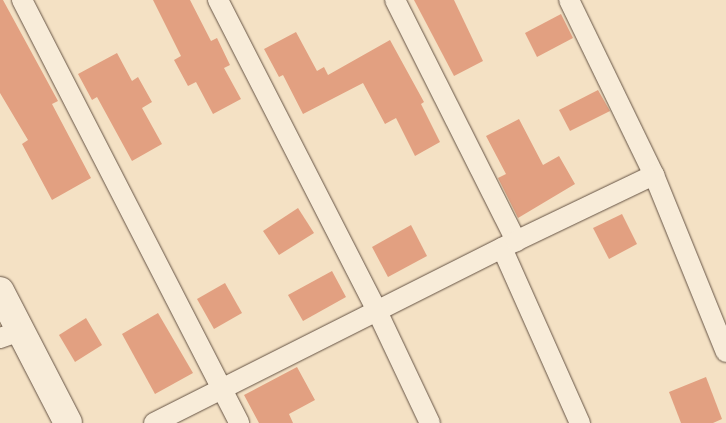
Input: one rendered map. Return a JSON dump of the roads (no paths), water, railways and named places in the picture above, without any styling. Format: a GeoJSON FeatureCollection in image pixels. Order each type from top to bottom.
{"type":"FeatureCollection","features":[{"type":"Feature","properties":{"kind":"main road"},"geometry":{"type":"LineString","coordinates":[[0,291],[10,335],[68,423]]}},
{"type":"Feature","properties":{"kind":"street"},"geometry":{"type":"LineString","coordinates":[[22,0],[239,423]]}},
{"type":"Feature","properties":{"kind":"street"},"geometry":{"type":"LineString","coordinates":[[218,0],[283,132],[377,311],[430,423]]}},
{"type":"Feature","properties":{"kind":"street"},"geometry":{"type":"LineString","coordinates":[[395,0],[509,244],[580,423]]}},
{"type":"Feature","properties":{"kind":"street"},"geometry":{"type":"LineString","coordinates":[[570,0],[654,176],[726,352]]}},
{"type":"Feature","properties":{"kind":"street"},"geometry":{"type":"LineString","coordinates":[[154,423],[509,244],[654,176]]}}]}
